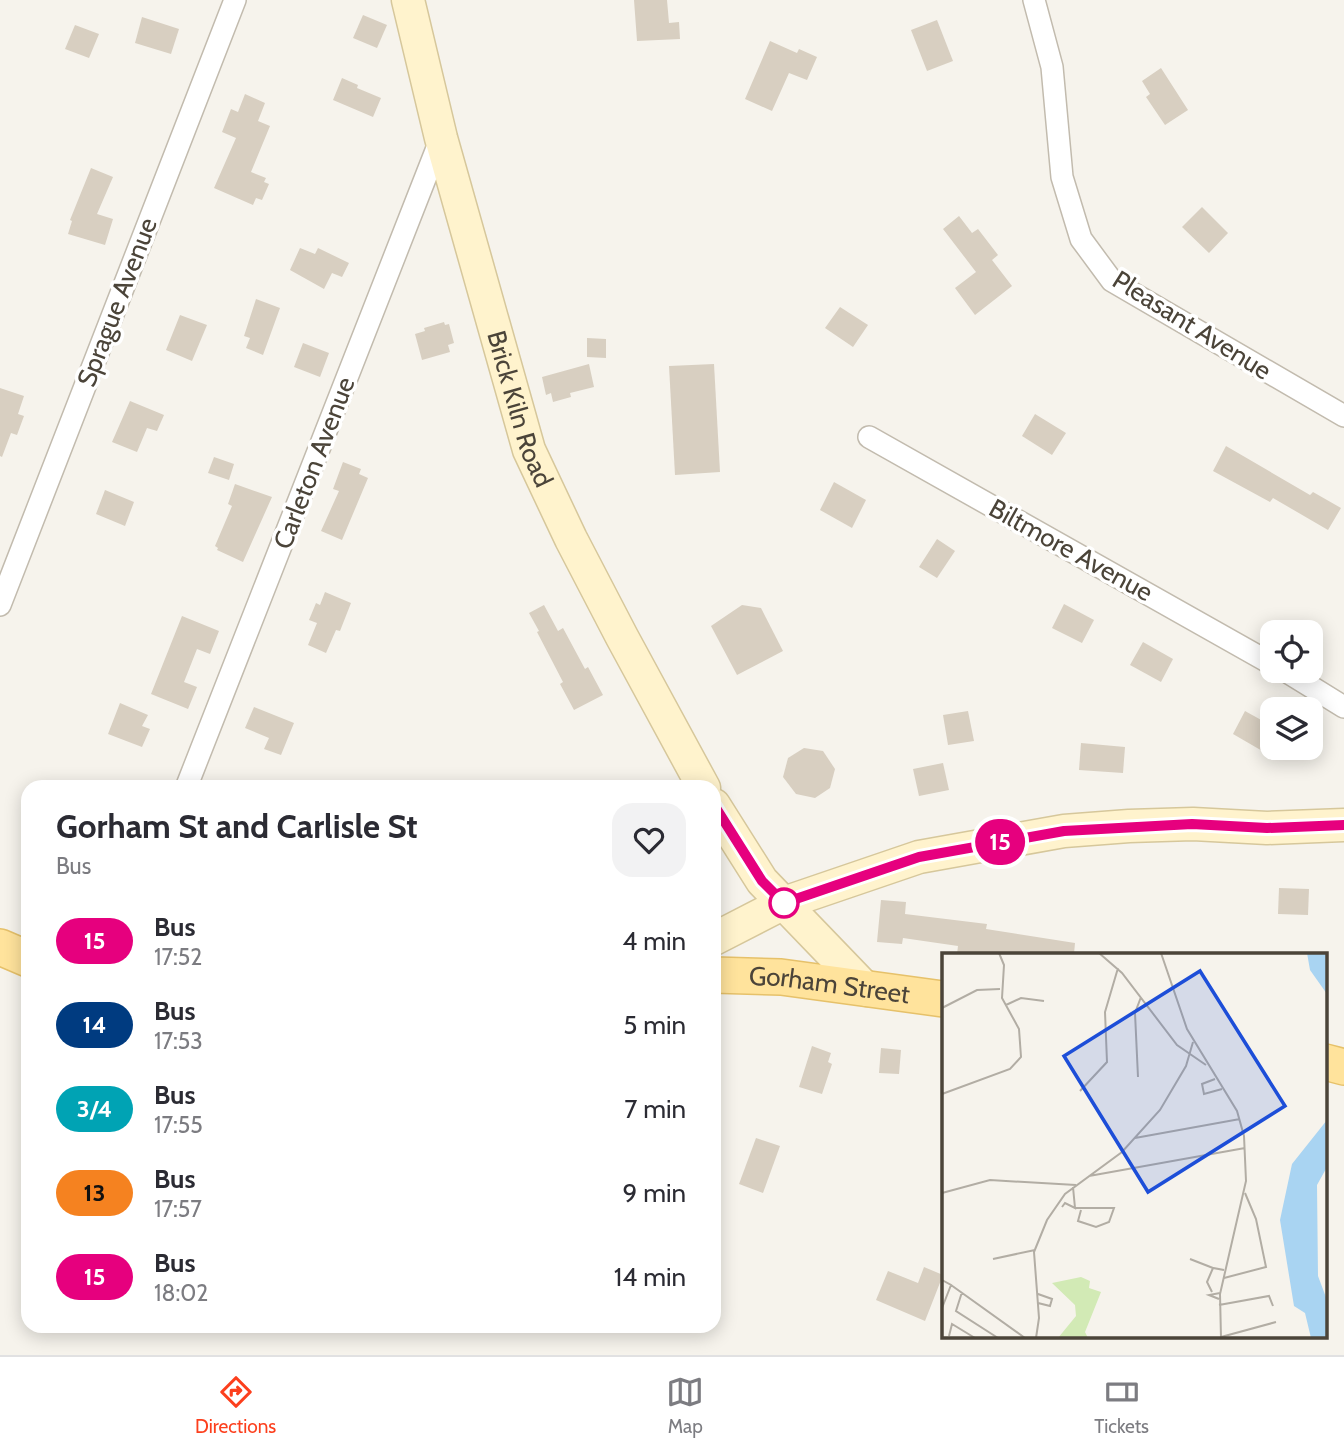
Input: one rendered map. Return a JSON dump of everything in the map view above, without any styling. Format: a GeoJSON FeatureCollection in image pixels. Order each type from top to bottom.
{"type":"FeatureCollection","features":[{"type":"Feature","properties":{"kind":"main road"},"geometry":{"type":"LineString","coordinates":[[0,947],[21,956]]}},
{"type":"Feature","properties":{"kind":"main road","name":"Gorham Street"},"geometry":{"type":"LineString","coordinates":[[721,975],[781,978],[942,999]]}},
{"type":"Feature","properties":{"kind":"main road"},"geometry":{"type":"LineString","coordinates":[[1326,1062],[1344,1067]]}},
{"type":"Feature","properties":{"kind":"street","name":"Sprague Avenue"},"geometry":{"type":"LineString","coordinates":[[0,605],[235,0]]}},
{"type":"Feature","properties":{"kind":"street","name":"Brick Kiln Road"},"geometry":{"type":"LineString","coordinates":[[408,0],[441,138],[529,450],[571,539],[700,780]]}},
{"type":"Feature","properties":{"kind":"street","name":"Pleasant Avenue"},"geometry":{"type":"LineString","coordinates":[[1034,0],[1052,67],[1062,177],[1081,239],[1112,281],[1344,416]]}},
{"type":"Feature","properties":{"kind":"street","name":"Carleton Avenue"},"geometry":{"type":"LineString","coordinates":[[190,780],[441,138]]}},
{"type":"Feature","properties":{"kind":"street","name":"Biltmore Avenue"},"geometry":{"type":"LineString","coordinates":[[869,437],[1260,657]]}},
{"type":"Feature","properties":{"kind":"street"},"geometry":{"type":"LineString","coordinates":[[1305,683],[1344,707]]}},
{"type":"Feature","properties":{"kind":"street"},"geometry":{"type":"LineString","coordinates":[[721,816],[762,881],[867,990]]}},
{"type":"Feature","properties":{"kind":"street"},"geometry":{"type":"LineString","coordinates":[[721,935],[784,903],[919,857],[1064,831],[1192,824],[1267,828],[1344,825]]}},
{"type":"Feature","properties":{"kind":"building"},"geometry":{"type":"Polygon","coordinates":[[[634,0],[667,0],[669,23],[679,22],[680,39],[637,41],[634,0]]]}},
{"type":"Feature","properties":{"kind":"building"},"geometry":{"type":"Polygon","coordinates":[[[363,15],[387,25],[377,48],[353,38],[363,15]]]}},
{"type":"Feature","properties":{"kind":"building"},"geometry":{"type":"Polygon","coordinates":[[[142,17],[179,29],[171,54],[135,43],[142,17]]]}},
{"type":"Feature","properties":{"kind":"building"},"geometry":{"type":"Polygon","coordinates":[[[937,20],[953,61],[927,71],[911,30],[937,20]]]}},
{"type":"Feature","properties":{"kind":"building"},"geometry":{"type":"Polygon","coordinates":[[[75,25],[99,34],[89,58],[65,49],[75,25]]]}},
{"type":"Feature","properties":{"kind":"building"},"geometry":{"type":"Polygon","coordinates":[[[770,41],[797,53],[799,49],[817,57],[807,80],[789,73],[772,111],[745,99],[770,41]]]}},
{"type":"Feature","properties":{"kind":"building"},"geometry":{"type":"Polygon","coordinates":[[[1161,68],[1188,110],[1165,125],[1146,97],[1150,94],[1142,81],[1161,68]]]}},
{"type":"Feature","properties":{"kind":"building"},"geometry":{"type":"Polygon","coordinates":[[[342,78],[381,98],[373,117],[333,100],[342,78]]]}},
{"type":"Feature","properties":{"kind":"building"},"geometry":{"type":"Polygon","coordinates":[[[245,94],[265,103],[258,121],[270,126],[251,172],[266,178],[264,182],[269,184],[262,200],[256,198],[253,205],[214,188],[236,138],[222,132],[231,109],[238,112],[245,94]]]}},
{"type":"Feature","properties":{"kind":"building"},"geometry":{"type":"Polygon","coordinates":[[[91,168],[113,177],[97,214],[113,219],[105,245],[68,234],[72,221],[70,220],[91,168]]]}},
{"type":"Feature","properties":{"kind":"building"},"geometry":{"type":"Polygon","coordinates":[[[1202,207],[1228,233],[1209,253],[1182,227],[1202,207]]]}},
{"type":"Feature","properties":{"kind":"building"},"geometry":{"type":"Polygon","coordinates":[[[959,216],[972,233],[978,229],[998,255],[992,260],[1012,286],[975,315],[955,288],[976,272],[943,229],[959,216]]]}},
{"type":"Feature","properties":{"kind":"building"},"geometry":{"type":"Polygon","coordinates":[[[300,248],[315,254],[318,248],[349,263],[342,277],[332,273],[324,289],[290,270],[300,248]]]}},
{"type":"Feature","properties":{"kind":"building"},"geometry":{"type":"Polygon","coordinates":[[[256,299],[280,308],[263,355],[246,348],[250,338],[244,336],[256,299]]]}},
{"type":"Feature","properties":{"kind":"building"},"geometry":{"type":"Polygon","coordinates":[[[840,307],[868,325],[853,347],[825,328],[840,307]]]}},
{"type":"Feature","properties":{"kind":"building"},"geometry":{"type":"Polygon","coordinates":[[[180,315],[207,325],[192,361],[166,350],[180,315]]]}},
{"type":"Feature","properties":{"kind":"building"},"geometry":{"type":"Polygon","coordinates":[[[444,322],[445,325],[449,324],[454,343],[448,345],[450,352],[422,360],[415,334],[425,331],[424,328],[444,322]]]}},
{"type":"Feature","properties":{"kind":"building"},"geometry":{"type":"Polygon","coordinates":[[[587,338],[606,339],[606,358],[587,357],[587,338]]]}},
{"type":"Feature","properties":{"kind":"building"},"geometry":{"type":"Polygon","coordinates":[[[303,343],[329,353],[320,377],[294,367],[303,343]]]}},
{"type":"Feature","properties":{"kind":"building"},"geometry":{"type":"Polygon","coordinates":[[[589,364],[594,387],[570,393],[571,397],[553,402],[551,393],[546,395],[542,377],[589,364]]]}},
{"type":"Feature","properties":{"kind":"building"},"geometry":{"type":"Polygon","coordinates":[[[714,364],[720,472],[675,475],[669,366],[714,364]]]}},
{"type":"Feature","properties":{"kind":"building"},"geometry":{"type":"Polygon","coordinates":[[[0,388],[24,396],[18,414],[24,416],[17,435],[11,433],[2,457],[0,456],[0,388]]]}},
{"type":"Feature","properties":{"kind":"building"},"geometry":{"type":"Polygon","coordinates":[[[130,401],[164,415],[157,431],[147,428],[137,452],[112,442],[130,401]]]}},
{"type":"Feature","properties":{"kind":"building"},"geometry":{"type":"Polygon","coordinates":[[[1035,414],[1066,433],[1052,455],[1022,436],[1035,414]]]}},
{"type":"Feature","properties":{"kind":"building"},"geometry":{"type":"Polygon","coordinates":[[[1226,446],[1310,495],[1313,492],[1341,508],[1328,530],[1273,498],[1270,502],[1213,471],[1226,446]]]}},
{"type":"Feature","properties":{"kind":"building"},"geometry":{"type":"Polygon","coordinates":[[[214,457],[234,464],[229,480],[208,473],[214,457]]]}},
{"type":"Feature","properties":{"kind":"building"},"geometry":{"type":"Polygon","coordinates":[[[343,462],[361,469],[359,474],[368,478],[342,540],[321,531],[339,491],[333,489],[343,462]]]}},
{"type":"Feature","properties":{"kind":"building"},"geometry":{"type":"Polygon","coordinates":[[[834,482],[866,500],[852,528],[820,510],[834,482]]]}},
{"type":"Feature","properties":{"kind":"building"},"geometry":{"type":"Polygon","coordinates":[[[235,484],[272,497],[243,562],[217,550],[215,546],[232,506],[228,504],[235,484]]]}},
{"type":"Feature","properties":{"kind":"building"},"geometry":{"type":"Polygon","coordinates":[[[105,490],[134,502],[125,526],[96,514],[105,490]]]}},
{"type":"Feature","properties":{"kind":"building"},"geometry":{"type":"Polygon","coordinates":[[[937,539],[955,551],[937,578],[919,567],[937,539]]]}},
{"type":"Feature","properties":{"kind":"building"},"geometry":{"type":"Polygon","coordinates":[[[325,592],[351,603],[340,631],[336,630],[326,653],[308,645],[317,623],[309,620],[316,603],[320,605],[325,592]]]}},
{"type":"Feature","properties":{"kind":"building"},"geometry":{"type":"Polygon","coordinates":[[[1064,604],[1094,620],[1082,643],[1052,628],[1064,604]]]}},
{"type":"Feature","properties":{"kind":"building"},"geometry":{"type":"Polygon","coordinates":[[[544,605],[558,631],[563,628],[585,669],[588,667],[603,695],[574,710],[529,613],[544,605]]]}},
{"type":"Feature","properties":{"kind":"building"},"geometry":{"type":"Polygon","coordinates":[[[742,605],[761,608],[783,651],[737,675],[711,626],[742,605]]]}},
{"type":"Feature","properties":{"kind":"building"},"geometry":{"type":"Polygon","coordinates":[[[182,616],[219,631],[210,654],[197,649],[184,682],[197,687],[188,709],[151,694],[182,616]]]}},
{"type":"Feature","properties":{"kind":"building"},"geometry":{"type":"Polygon","coordinates":[[[1143,642],[1173,659],[1161,682],[1130,665],[1143,642]]]}},
{"type":"Feature","properties":{"kind":"building"},"geometry":{"type":"Polygon","coordinates":[[[120,703],[148,715],[142,726],[150,729],[142,747],[108,734],[120,703]]]}},
{"type":"Feature","properties":{"kind":"building"},"geometry":{"type":"Polygon","coordinates":[[[254,707],[294,723],[281,755],[264,749],[269,738],[245,728],[254,707]]]}},
{"type":"Feature","properties":{"kind":"building"},"geometry":{"type":"Polygon","coordinates":[[[968,711],[974,741],[948,745],[943,715],[968,711]]]}},
{"type":"Feature","properties":{"kind":"building"},"geometry":{"type":"Polygon","coordinates":[[[1245,711],[1260,719],[1260,750],[1233,734],[1245,711]]]}},
{"type":"Feature","properties":{"kind":"building"},"geometry":{"type":"Polygon","coordinates":[[[1081,743],[1125,747],[1123,773],[1079,770],[1081,743]]]}},
{"type":"Feature","properties":{"kind":"building"},"geometry":{"type":"Polygon","coordinates":[[[804,748],[823,751],[835,769],[830,788],[815,798],[796,794],[783,777],[788,758],[804,748]]]}},
{"type":"Feature","properties":{"kind":"building"},"geometry":{"type":"Polygon","coordinates":[[[943,763],[949,790],[919,796],[913,769],[943,763]]]}},
{"type":"Feature","properties":{"kind":"building"},"geometry":{"type":"Polygon","coordinates":[[[1279,888],[1309,889],[1308,915],[1278,914],[1279,888]]]}},
{"type":"Feature","properties":{"kind":"building"},"geometry":{"type":"Polygon","coordinates":[[[881,900],[906,902],[905,914],[987,924],[986,929],[1075,943],[1074,953],[957,953],[958,946],[903,938],[902,944],[877,942],[881,900]]]}},
{"type":"Feature","properties":{"kind":"building"},"geometry":{"type":"Polygon","coordinates":[[[812,1046],[831,1053],[828,1062],[832,1064],[822,1094],[799,1087],[812,1046]]]}},
{"type":"Feature","properties":{"kind":"building"},"geometry":{"type":"Polygon","coordinates":[[[881,1048],[901,1050],[899,1074],[879,1073],[881,1048]]]}},
{"type":"Feature","properties":{"kind":"building"},"geometry":{"type":"Polygon","coordinates":[[[756,1138],[780,1146],[763,1193],[739,1184],[756,1138]]]}},
{"type":"Feature","properties":{"kind":"building"},"geometry":{"type":"Polygon","coordinates":[[[924,1267],[942,1275],[925,1321],[876,1300],[888,1271],[918,1283],[924,1267]]]}},
{"type":"Feature","properties":{"kind":"bus line","name":"15"},"geometry":{"type":"LineString","coordinates":[[721,817],[762,881],[784,903],[841,881],[919,857],[1064,831],[1192,824],[1267,828],[1344,825]]}}]}
